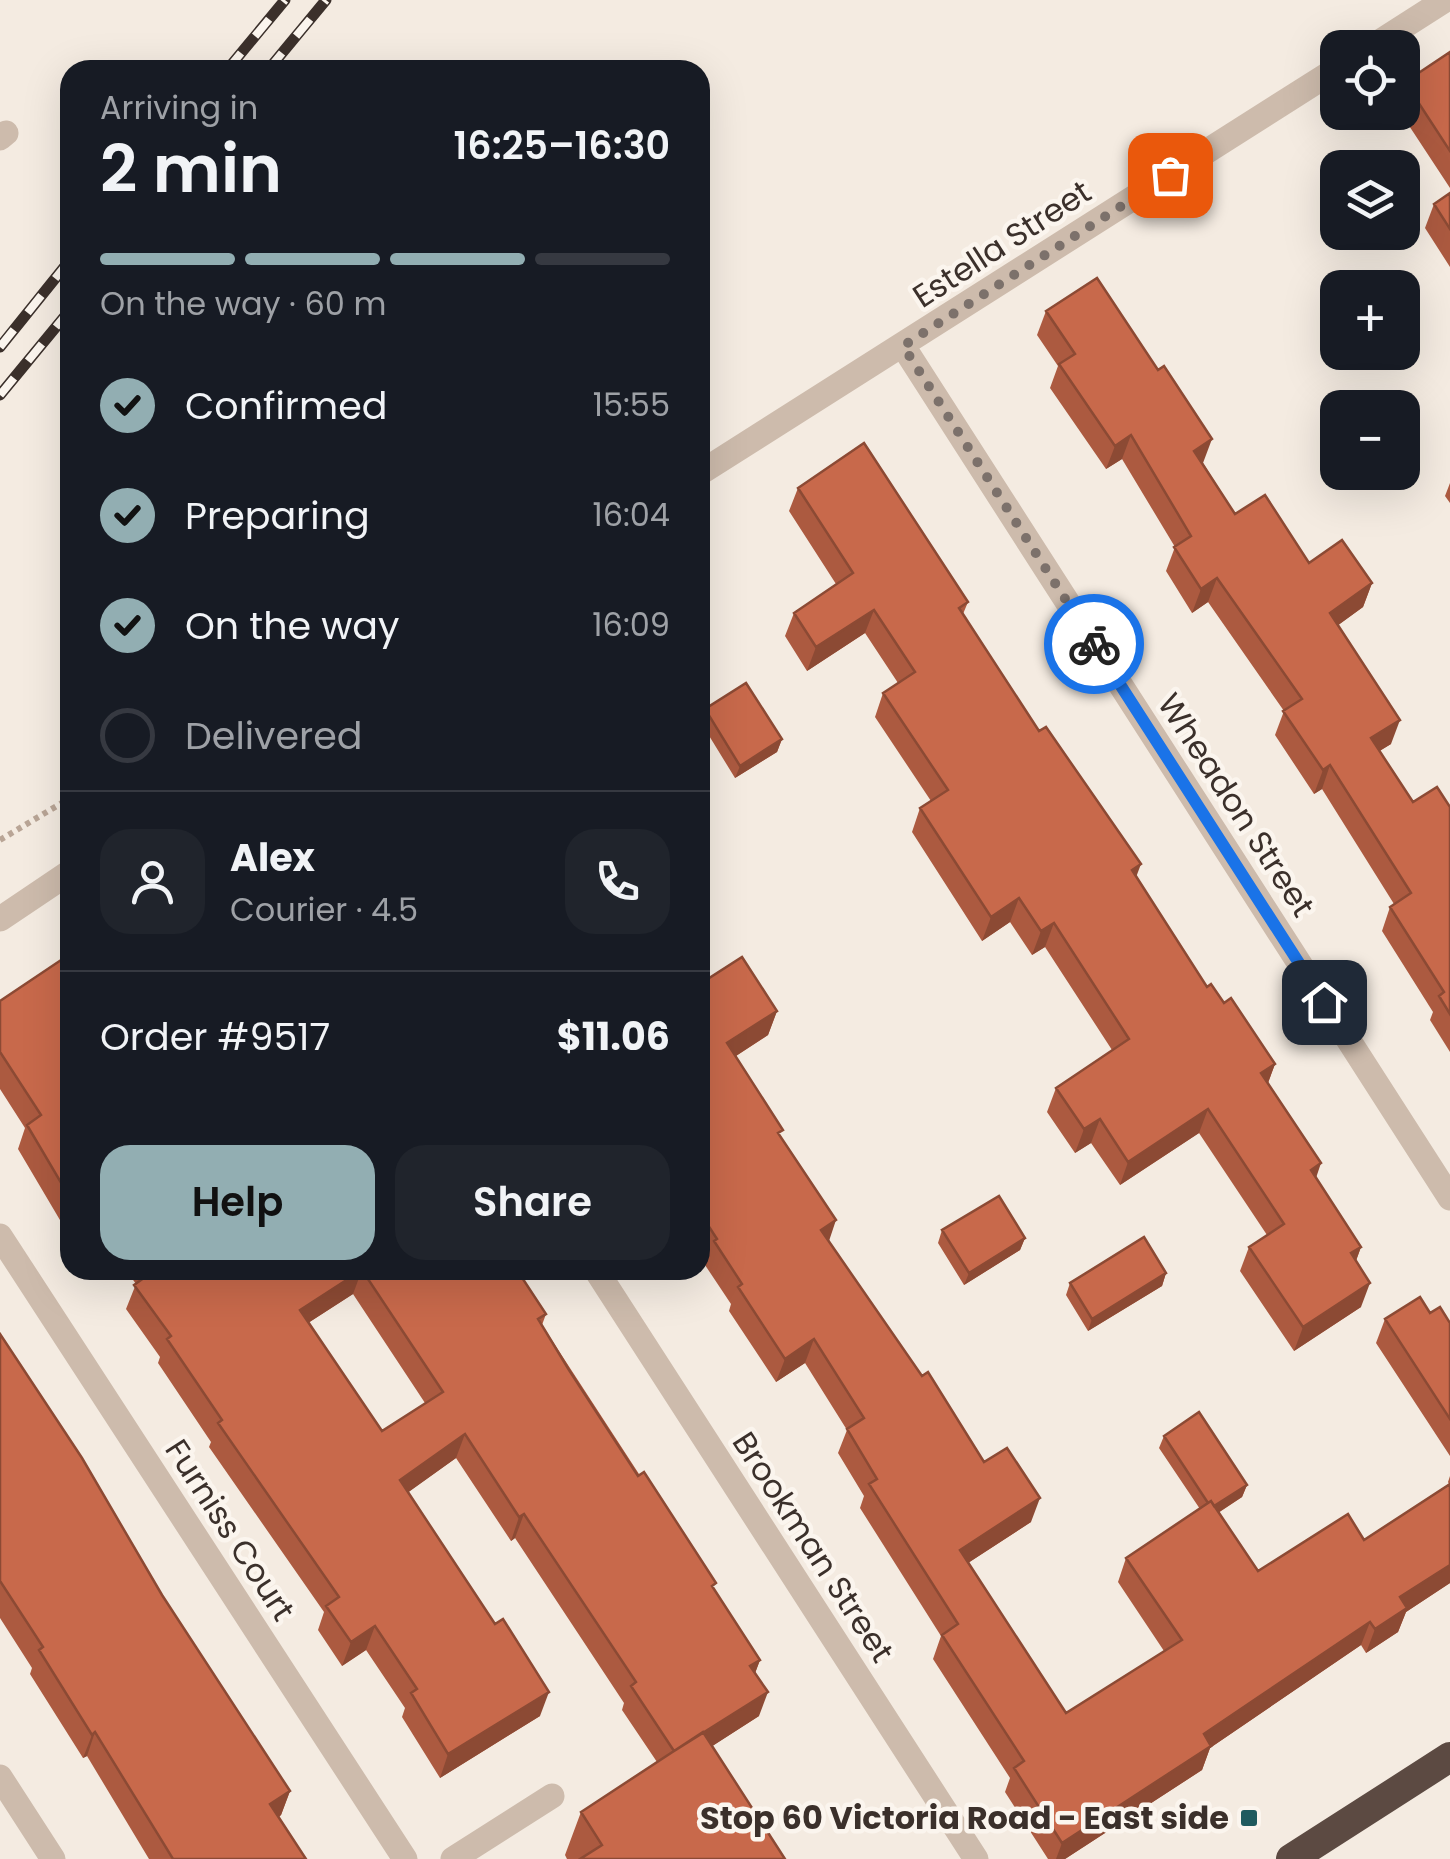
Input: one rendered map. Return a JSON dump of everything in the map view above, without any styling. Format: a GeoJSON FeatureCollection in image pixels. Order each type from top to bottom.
{"type":"FeatureCollection","features":[{"type":"Feature","properties":{"kind":"highway"},"geometry":{"type":"LineString","coordinates":[[1290,1859],[1450,1757]]}},
{"type":"Feature","properties":{"kind":"street"},"geometry":{"type":"LineString","coordinates":[[1398,30],[1444,0]]}},
{"type":"Feature","properties":{"kind":"street","name":"Estella Street"},"geometry":{"type":"LineString","coordinates":[[710,467],[1320,80]]}},
{"type":"Feature","properties":{"kind":"street","name":"Wheadon Street"},"geometry":{"type":"LineString","coordinates":[[903,346],[1450,1198]]}},
{"type":"Feature","properties":{"kind":"street"},"geometry":{"type":"LineString","coordinates":[[0,918],[60,879]]}},
{"type":"Feature","properties":{"kind":"street","name":"Furniss Court"},"geometry":{"type":"LineString","coordinates":[[0,1236],[405,1859]]}},
{"type":"Feature","properties":{"kind":"street","name":"Brookman Street"},"geometry":{"type":"LineString","coordinates":[[602,1280],[976,1859]]}},
{"type":"Feature","properties":{"kind":"street"},"geometry":{"type":"LineString","coordinates":[[0,1777],[53,1859]]}},
{"type":"Feature","properties":{"kind":"street"},"geometry":{"type":"LineString","coordinates":[[453,1859],[552,1796]]}},
{"type":"Feature","properties":{"kind":"path"},"geometry":{"type":"LineString","coordinates":[[0,840],[60,804]]}},
{"type":"Feature","properties":{"kind":"building"},"geometry":{"type":"Polygon","coordinates":[[[1450,52],[1450,151],[1420,105],[1420,72],[1450,52]]]}},
{"type":"Feature","properties":{"kind":"building"},"geometry":{"type":"Polygon","coordinates":[[[1450,193],[1450,229],[1434,204],[1450,193]]]}},
{"type":"Feature","properties":{"kind":"building"},"geometry":{"type":"Polygon","coordinates":[[[1097,278],[1158,370],[1164,366],[1212,439],[1194,451],[1235,514],[1265,495],[1309,563],[1342,540],[1372,583],[1330,613],[1400,720],[1371,738],[1413,802],[1437,787],[1450,807],[1450,1014],[1439,996],[1444,992],[1390,907],[1411,893],[1330,765],[1323,770],[1283,711],[1302,699],[1217,578],[1201,589],[1174,547],[1191,536],[1131,435],[1115,446],[1059,364],[1075,354],[1046,311],[1097,278]]]}},
{"type":"Feature","properties":{"kind":"building"},"geometry":{"type":"Polygon","coordinates":[[[864,443],[968,602],[959,608],[1039,731],[1046,727],[1141,864],[1132,870],[1207,987],[1211,984],[1224,1003],[1231,998],[1275,1064],[1261,1073],[1321,1163],[1311,1170],[1361,1247],[1351,1253],[1370,1283],[1303,1327],[1249,1247],[1284,1224],[1208,1109],[1128,1162],[1100,1119],[1084,1129],[1056,1088],[1129,1039],[1054,923],[1041,931],[1019,898],[991,917],[920,808],[948,790],[883,693],[915,672],[874,610],[816,647],[794,613],[853,573],[798,488],[864,443]]]}},
{"type":"Feature","properties":{"kind":"building"},"geometry":{"type":"Polygon","coordinates":[[[746,683],[782,739],[740,766],[710,717],[710,706],[746,683]]]}},
{"type":"Feature","properties":{"kind":"building"},"geometry":{"type":"Polygon","coordinates":[[[742,957],[777,1011],[727,1043],[783,1130],[778,1133],[836,1220],[821,1230],[922,1376],[928,1372],[984,1462],[1007,1448],[1040,1498],[960,1550],[1066,1713],[1182,1640],[1126,1558],[1211,1501],[1258,1571],[1348,1514],[1364,1540],[1450,1484],[1450,1565],[1400,1597],[1407,1608],[1375,1629],[1370,1622],[1204,1734],[1211,1746],[1062,1843],[1014,1768],[1024,1761],[942,1635],[958,1624],[869,1484],[877,1479],[847,1429],[864,1418],[814,1339],[785,1359],[738,1287],[742,1284],[714,1241],[717,1239],[710,1228],[710,978],[742,957]]]}},
{"type":"Feature","properties":{"kind":"building"},"geometry":{"type":"Polygon","coordinates":[[[60,961],[60,1181],[27,1125],[41,1115],[0,1052],[0,1001],[60,961]]]}},
{"type":"Feature","properties":{"kind":"building"},"geometry":{"type":"Polygon","coordinates":[[[999,1196],[1025,1238],[969,1273],[942,1230],[999,1196]]]}},
{"type":"Feature","properties":{"kind":"building"},"geometry":{"type":"Polygon","coordinates":[[[1144,1237],[1166,1273],[1092,1319],[1070,1283],[1144,1237]]]}},
{"type":"Feature","properties":{"kind":"building"},"geometry":{"type":"Polygon","coordinates":[[[141,1280],[346,1280],[300,1310],[382,1431],[443,1392],[369,1280],[524,1280],[546,1314],[538,1319],[569,1370],[638,1476],[644,1472],[716,1583],[712,1586],[760,1660],[750,1666],[768,1692],[674,1751],[631,1686],[636,1682],[524,1514],[519,1517],[465,1434],[400,1480],[495,1624],[503,1619],[549,1692],[448,1754],[411,1693],[417,1689],[375,1626],[351,1642],[326,1606],[339,1597],[218,1423],[222,1420],[167,1339],[171,1336],[134,1285],[141,1280]]]}},
{"type":"Feature","properties":{"kind":"building"},"geometry":{"type":"Polygon","coordinates":[[[1420,1297],[1430,1313],[1440,1307],[1450,1323],[1450,1419],[1385,1319],[1420,1297]]]}},
{"type":"Feature","properties":{"kind":"building"},"geometry":{"type":"Polygon","coordinates":[[[0,1334],[82,1458],[162,1595],[290,1791],[270,1804],[306,1859],[173,1859],[39,1650],[43,1647],[0,1581],[0,1334]]]}},
{"type":"Feature","properties":{"kind":"building"},"geometry":{"type":"Polygon","coordinates":[[[1199,1412],[1247,1485],[1214,1506],[1211,1501],[1208,1503],[1164,1436],[1199,1412]]]}},
{"type":"Feature","properties":{"kind":"building"},"geometry":{"type":"Polygon","coordinates":[[[703,1732],[785,1859],[580,1859],[602,1845],[581,1812],[703,1732]]]}},
{"type":"Feature","properties":{"kind":"railway"},"geometry":{"type":"LineString","coordinates":[[235,60],[285,0]]}},
{"type":"Feature","properties":{"kind":"railway"},"geometry":{"type":"LineString","coordinates":[[276,60],[326,0]]}},
{"type":"Feature","properties":{"kind":"railway"},"geometry":{"type":"LineString","coordinates":[[0,347],[60,272]]}},
{"type":"Feature","properties":{"kind":"railway"},"geometry":{"type":"LineString","coordinates":[[0,395],[60,322]]}},
{"type":"Feature","properties":{"kind":"way so far"},"geometry":{"type":"LineString","coordinates":[[1094,644],[903,346],[1170,175]]}},
{"type":"Feature","properties":{"kind":"place","name":"Stop 60 Victoria Road - East side"},"geometry":{"type":"Point","coordinates":[1249,1818]}},
{"type":"Feature","properties":{"kind":"route"},"geometry":{"type":"LineString","coordinates":[[1094,644],[1324,1002]]}}]}
